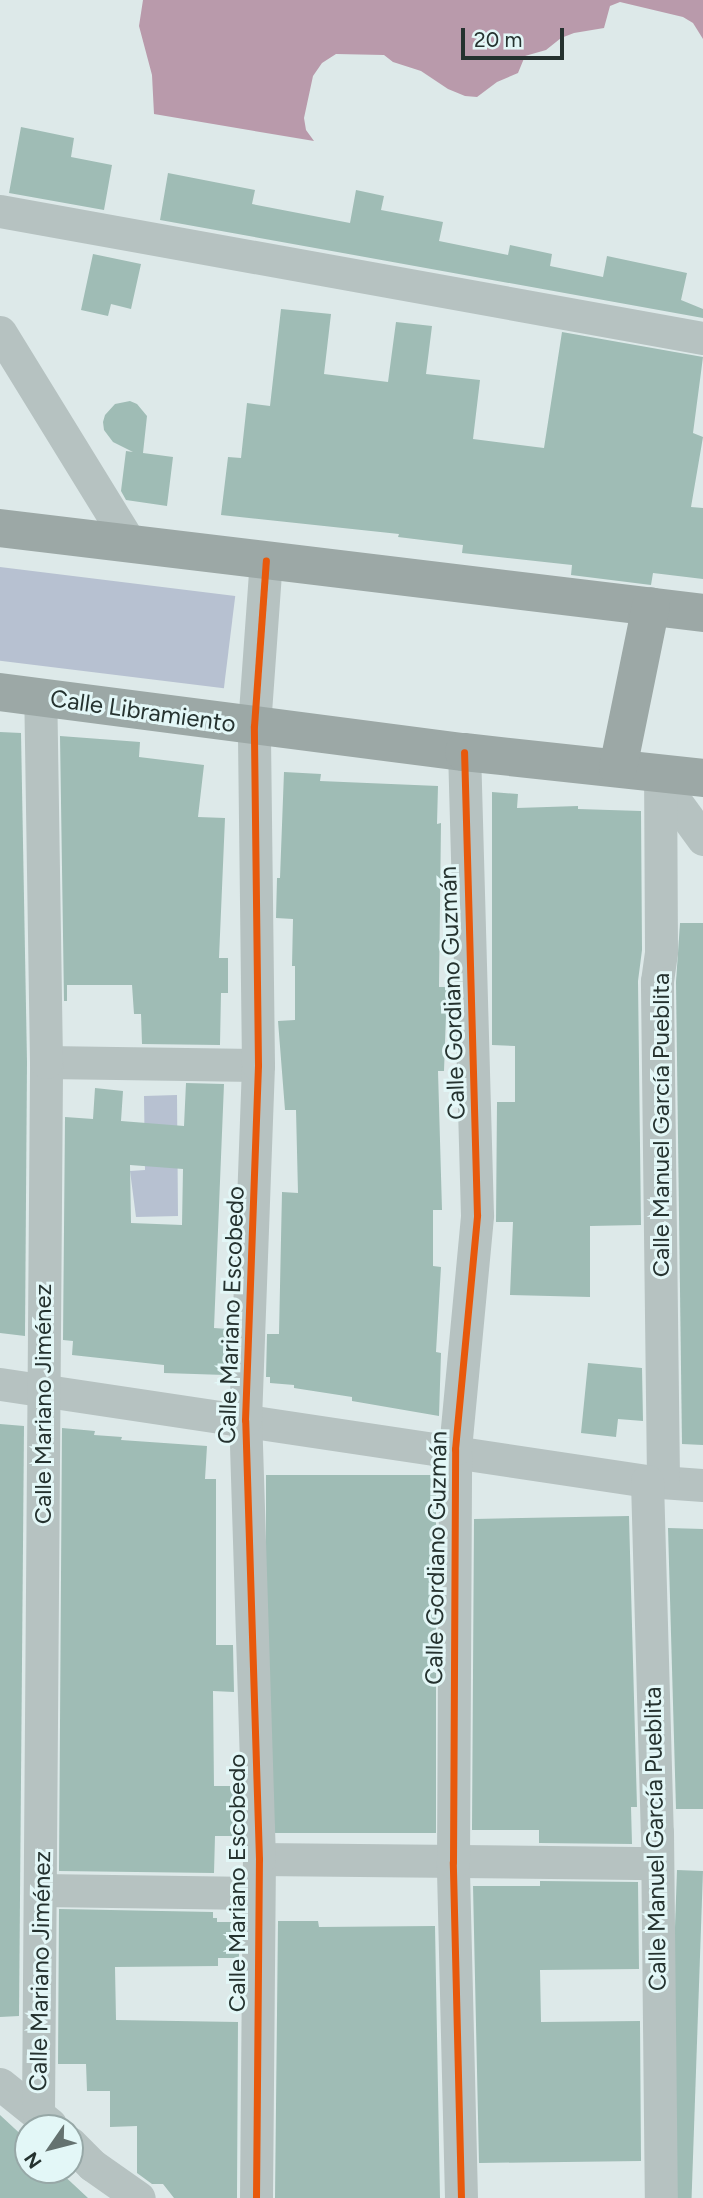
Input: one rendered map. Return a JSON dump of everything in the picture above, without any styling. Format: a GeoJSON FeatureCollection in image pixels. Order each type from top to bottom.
{"type":"FeatureCollection","features":[{"type":"Feature","properties":{"kind":"highway"},"geometry":{"type":"LineString","coordinates":[[0,528],[703,613]]}},
{"type":"Feature","properties":{"kind":"highway"},"geometry":{"type":"LineString","coordinates":[[618,768],[651,606]]}},
{"type":"Feature","properties":{"kind":"highway","name":"Calle Libramiento"},"geometry":{"type":"LineString","coordinates":[[0,692],[464,752],[618,768],[662,777],[703,778]]}},
{"type":"Feature","properties":{"kind":"street"},"geometry":{"type":"LineString","coordinates":[[0,211],[703,338]]}},
{"type":"Feature","properties":{"kind":"street"},"geometry":{"type":"LineString","coordinates":[[0,332],[130,543]]}},
{"type":"Feature","properties":{"kind":"street","name":"Calle Mariano Escobedo"},"geometry":{"type":"LineString","coordinates":[[257,2198],[259,1858],[245,1420],[258,1065],[254,726],[266,560]]}},
{"type":"Feature","properties":{"kind":"street","name":"Calle Mariano Jiménez"},"geometry":{"type":"LineString","coordinates":[[40,697],[46,1062],[41,1889],[46,2114]]}},
{"type":"Feature","properties":{"kind":"street","name":"Calle Gordiano Guzmán"},"geometry":{"type":"LineString","coordinates":[[461,2198],[453,1862],[455,1450],[477,1215],[464,752]]}},
{"type":"Feature","properties":{"kind":"street"},"geometry":{"type":"LineString","coordinates":[[662,777],[703,839]]}},
{"type":"Feature","properties":{"kind":"street","name":"Calle Manuel García Pueblita"},"geometry":{"type":"LineString","coordinates":[[661,2198],[655,1480],[657,981],[661,951],[662,777]]}},
{"type":"Feature","properties":{"kind":"street"},"geometry":{"type":"LineString","coordinates":[[46,1062],[258,1065]]}},
{"type":"Feature","properties":{"kind":"street"},"geometry":{"type":"LineString","coordinates":[[0,1384],[703,1485]]}},
{"type":"Feature","properties":{"kind":"street"},"geometry":{"type":"LineString","coordinates":[[259,1858],[657,1863]]}},
{"type":"Feature","properties":{"kind":"street"},"geometry":{"type":"LineString","coordinates":[[41,1889],[258,1894]]}},
{"type":"Feature","properties":{"kind":"street"},"geometry":{"type":"LineString","coordinates":[[0,2084],[38,2114]]}},
{"type":"Feature","properties":{"kind":"street"},"geometry":{"type":"LineString","coordinates":[[84,2156],[139,2198]]}},
{"type":"Feature","properties":{"kind":"street"},"geometry":{"type":"LineString","coordinates":[[84,2167],[91,2198]]}},
{"type":"Feature","properties":{"kind":"shaded area"},"geometry":{"type":"Polygon","coordinates":[[[143,0],[703,0],[703,39],[693,23],[683,17],[620,2],[610,6],[604,28],[574,33],[561,38],[546,50],[525,56],[518,73],[497,82],[477,97],[465,96],[448,89],[421,71],[393,62],[384,55],[336,54],[322,63],[313,76],[304,118],[306,130],[314,141],[154,114],[152,75],[139,26],[143,0]]]}},
{"type":"Feature","properties":{"kind":"shaded area"},"geometry":{"type":"Polygon","coordinates":[[[0,567],[235,596],[224,688],[0,661],[0,567]]]}},
{"type":"Feature","properties":{"kind":"shaded area"},"geometry":{"type":"Polygon","coordinates":[[[177,1095],[178,1216],[136,1217],[130,1171],[145,1170],[144,1096],[177,1095]]]}},
{"type":"Feature","properties":{"kind":"building"},"geometry":{"type":"Polygon","coordinates":[[[21,127],[74,138],[71,157],[112,165],[104,210],[9,193],[21,127]]]}},
{"type":"Feature","properties":{"kind":"building"},"geometry":{"type":"Polygon","coordinates":[[[168,173],[255,190],[252,204],[350,223],[356,190],[384,196],[381,210],[443,222],[439,241],[508,255],[510,245],[552,254],[550,266],[603,277],[607,256],[687,273],[681,300],[703,309],[703,318],[160,220],[168,173]]]}},
{"type":"Feature","properties":{"kind":"building"},"geometry":{"type":"Polygon","coordinates":[[[93,254],[141,264],[131,309],[111,304],[108,316],[81,310],[93,254]]]}},
{"type":"Feature","properties":{"kind":"building"},"geometry":{"type":"Polygon","coordinates":[[[281,309],[331,314],[324,374],[388,382],[396,322],[432,326],[426,374],[480,380],[473,439],[544,448],[562,332],[703,357],[693,433],[703,437],[691,507],[703,508],[703,579],[653,573],[651,585],[571,575],[572,565],[462,553],[463,545],[398,537],[399,534],[221,515],[228,457],[241,458],[247,403],[270,406],[281,309]]]}},
{"type":"Feature","properties":{"kind":"building"},"geometry":{"type":"Polygon","coordinates":[[[130,401],[137,404],[147,416],[143,453],[173,457],[167,506],[126,500],[121,491],[126,451],[133,452],[113,442],[104,430],[103,422],[105,415],[115,404],[130,401]]]}},
{"type":"Feature","properties":{"kind":"building"},"geometry":{"type":"Polygon","coordinates":[[[0,732],[21,733],[27,1062],[25,1336],[0,1333],[0,732]]]}},
{"type":"Feature","properties":{"kind":"building"},"geometry":{"type":"Polygon","coordinates":[[[60,736],[140,742],[139,757],[204,765],[198,817],[225,818],[219,958],[228,958],[228,993],[221,993],[220,1045],[142,1044],[141,1014],[134,1014],[132,985],[67,985],[67,1001],[64,1001],[60,736]]]}},
{"type":"Feature","properties":{"kind":"building"},"geometry":{"type":"Polygon","coordinates":[[[284,772],[321,774],[320,781],[438,786],[437,824],[441,823],[439,987],[447,987],[444,1071],[438,1071],[442,1210],[433,1210],[433,1266],[441,1267],[436,1352],[441,1353],[439,1416],[352,1401],[352,1397],[294,1388],[294,1385],[270,1383],[270,1377],[266,1377],[267,1334],[279,1334],[282,1192],[298,1193],[296,1110],[285,1110],[278,1021],[295,1020],[293,919],[276,918],[284,772]]]}},
{"type":"Feature","properties":{"kind":"building"},"geometry":{"type":"Polygon","coordinates":[[[492,792],[518,794],[517,808],[578,806],[578,809],[641,811],[642,950],[638,981],[641,1225],[590,1226],[590,1297],[510,1295],[513,1222],[496,1222],[497,1102],[515,1102],[515,1046],[492,1045],[492,792]]]}},
{"type":"Feature","properties":{"kind":"building"},"geometry":{"type":"Polygon","coordinates":[[[680,923],[703,923],[703,1445],[682,1444],[676,982],[680,923]]]}},
{"type":"Feature","properties":{"kind":"building"},"geometry":{"type":"Polygon","coordinates":[[[186,1083],[224,1084],[214,1328],[228,1329],[225,1375],[164,1373],[164,1365],[72,1355],[73,1341],[63,1340],[65,1117],[93,1119],[95,1088],[123,1091],[121,1121],[184,1126],[186,1083]],[[130,1165],[131,1223],[182,1225],[183,1169],[130,1165]]]}},
{"type":"Feature","properties":{"kind":"building"},"geometry":{"type":"Polygon","coordinates":[[[588,1363],[642,1368],[643,1421],[618,1419],[616,1437],[581,1433],[588,1363]]]}},
{"type":"Feature","properties":{"kind":"building"},"geometry":{"type":"Polygon","coordinates":[[[0,1424],[24,1426],[19,2016],[0,2017],[0,1424]]]}},
{"type":"Feature","properties":{"kind":"building"},"geometry":{"type":"Polygon","coordinates":[[[62,1428],[95,1431],[94,1435],[122,1437],[121,1440],[207,1446],[205,1479],[216,1479],[216,1645],[233,1645],[234,1692],[213,1691],[214,1786],[237,1786],[239,1836],[215,1836],[214,1873],[59,1871],[62,1428]]]}},
{"type":"Feature","properties":{"kind":"building"},"geometry":{"type":"Polygon","coordinates":[[[266,1475],[436,1475],[436,1833],[266,1833],[266,1475]]]}},
{"type":"Feature","properties":{"kind":"building"},"geometry":{"type":"Polygon","coordinates":[[[629,1516],[637,1807],[631,1807],[632,1844],[539,1843],[539,1830],[472,1830],[474,1519],[629,1516]]]}},
{"type":"Feature","properties":{"kind":"building"},"geometry":{"type":"Polygon","coordinates":[[[668,1528],[703,1529],[703,1809],[676,1809],[668,1528]]]}},
{"type":"Feature","properties":{"kind":"building"},"geometry":{"type":"Polygon","coordinates":[[[677,1870],[703,1871],[692,2198],[666,2198],[677,1870]]]}},
{"type":"Feature","properties":{"kind":"building"},"geometry":{"type":"Polygon","coordinates":[[[540,1881],[638,1882],[639,1969],[540,1970],[541,2022],[640,2021],[641,2161],[479,2163],[473,1886],[540,1886],[540,1881]]]}},
{"type":"Feature","properties":{"kind":"building"},"geometry":{"type":"Polygon","coordinates":[[[59,1909],[213,1912],[213,1918],[217,1918],[217,1922],[239,1922],[239,1958],[218,1958],[218,1966],[115,1967],[116,2020],[238,2022],[237,2198],[174,2198],[163,2184],[152,2184],[137,2173],[137,2126],[110,2127],[110,2091],[87,2091],[86,2064],[58,2064],[59,1909]]]}},
{"type":"Feature","properties":{"kind":"building"},"geometry":{"type":"Polygon","coordinates":[[[278,1921],[318,1921],[319,1927],[435,1926],[440,2198],[275,2198],[278,1921]]]}},
{"type":"Feature","properties":{"kind":"building"},"geometry":{"type":"Polygon","coordinates":[[[0,2115],[14,2128],[14,2184],[73,2184],[88,2198],[0,2198],[0,2115]]]}},
{"type":"Feature","properties":{"kind":"cycle path"},"geometry":{"type":"LineString","coordinates":[[256,2198],[259,1859],[245,1420],[258,1065],[254,726],[266,560]]}},
{"type":"Feature","properties":{"kind":"cycle path"},"geometry":{"type":"LineString","coordinates":[[461,2198],[453,1862],[455,1449],[477,1215],[464,752]]}}]}
